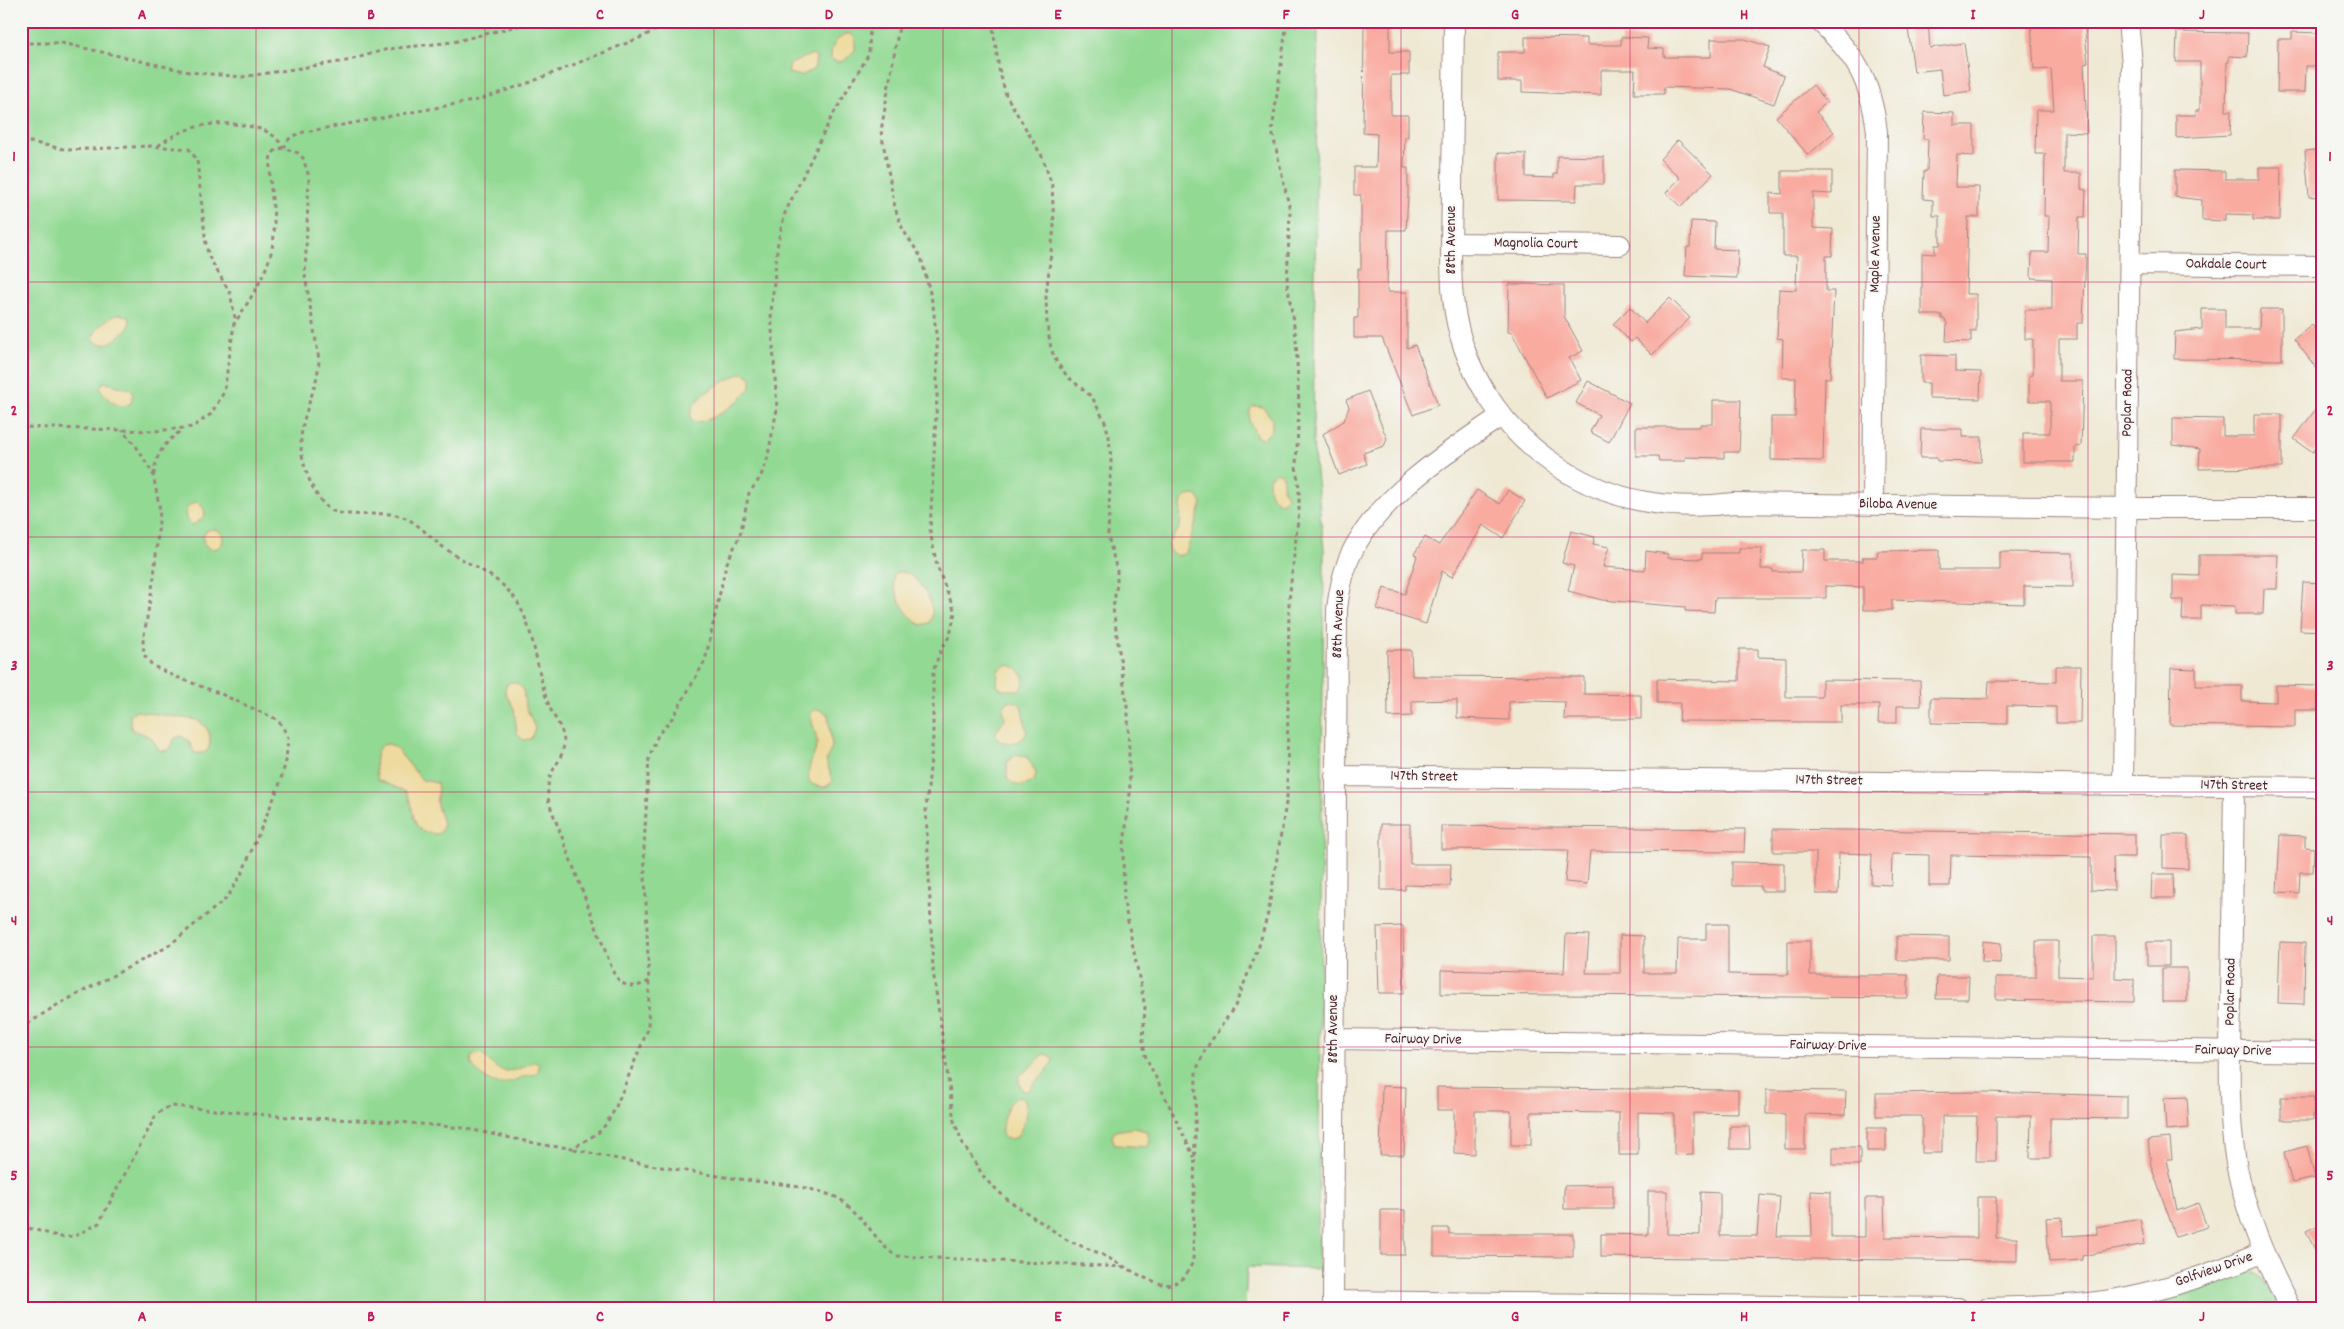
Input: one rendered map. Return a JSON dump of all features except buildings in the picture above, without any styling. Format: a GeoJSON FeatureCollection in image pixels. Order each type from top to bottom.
{"type":"FeatureCollection","features":[{"type":"Feature","properties":{"kind":"street","name":"88th Avenue"},"geometry":{"type":"LineString","coordinates":[[1333,1305],[1335,776],[1337,609],[1339,587],[1348,559],[1386,504],[1464,442],[1501,416],[1474,372],[1457,325],[1451,274],[1454,21]]}},
{"type":"Feature","properties":{"kind":"street","name":"Maple Avenue"},"geometry":{"type":"LineString","coordinates":[[1818,21],[1844,46],[1865,77],[1874,106],[1877,132],[1873,505]]}},
{"type":"Feature","properties":{"kind":"street","name":"Poplar Road"},"geometry":{"type":"LineString","coordinates":[[2123,785],[2132,64],[2128,21]]}},
{"type":"Feature","properties":{"kind":"street","name":"Magnolia Court"},"geometry":{"type":"LineString","coordinates":[[1451,243],[1620,245]]}},
{"type":"Feature","properties":{"kind":"street","name":"Oakdale Court"},"geometry":{"type":"LineString","coordinates":[[2130,264],[2323,266]]}},
{"type":"Feature","properties":{"kind":"street","name":"Biloba Avenue"},"geometry":{"type":"LineString","coordinates":[[1501,416],[1544,458],[1574,477],[1603,490],[1635,500],[1686,508],[1734,503],[2126,508],[2322,508]]}},
{"type":"Feature","properties":{"kind":"street","name":"147th Street"},"geometry":{"type":"LineString","coordinates":[[1335,776],[2323,786]]}},
{"type":"Feature","properties":{"kind":"street","name":"Poplar Road"},"geometry":{"type":"LineString","coordinates":[[2234,786],[2230,1051],[2232,1128],[2236,1164],[2246,1205],[2262,1253],[2290,1308]]}},
{"type":"Feature","properties":{"kind":"street","name":"Fairway Drive"},"geometry":{"type":"LineString","coordinates":[[1334,1039],[2323,1052]]}},
{"type":"Feature","properties":{"kind":"street","name":"Golfview Drive"},"geometry":{"type":"LineString","coordinates":[[1988,1308],[2065,1306],[2118,1299],[2212,1273],[2262,1253]]}},
{"type":"Feature","properties":{"kind":"street"},"geometry":{"type":"LineString","coordinates":[[1333,1305],[1958,1308]]}},
{"type":"Feature","properties":{"kind":"path"},"geometry":{"type":"LineString","coordinates":[[21,43],[62,43],[180,70],[242,77],[346,61],[388,49],[453,42],[538,21]]}},
{"type":"Feature","properties":{"kind":"path"},"geometry":{"type":"LineString","coordinates":[[233,326],[271,258],[274,224],[270,164],[272,155],[276,150],[284,148],[289,139],[299,133],[478,100],[531,82],[642,37],[673,21]]}},
{"type":"Feature","properties":{"kind":"path"},"geometry":{"type":"LineString","coordinates":[[570,1148],[598,1133],[615,1109],[648,1029],[649,982],[644,847],[648,757],[658,735],[674,717],[705,661],[726,565],[740,535],[749,493],[760,478],[767,460],[777,409],[778,390],[771,312],[778,241],[785,213],[831,118],[869,54],[870,21]]}},
{"type":"Feature","properties":{"kind":"path"},"geometry":{"type":"LineString","coordinates":[[900,21],[881,131],[895,208],[903,230],[921,257],[933,305],[937,342],[937,397],[930,531],[937,566],[955,612],[950,635],[941,650],[933,671],[933,737],[926,809],[933,970],[949,1070],[953,1115],[963,1144],[974,1162],[986,1180],[1008,1200],[1067,1240],[1126,1267],[1145,1278],[1164,1285],[1178,1282],[1189,1272],[1192,1262],[1196,1071],[1198,1061],[1221,1024],[1235,1006],[1259,946],[1270,904],[1287,797],[1289,601],[1299,510],[1296,466],[1298,407],[1296,338],[1287,282],[1290,210],[1272,131],[1286,21]]}},
{"type":"Feature","properties":{"kind":"path"},"geometry":{"type":"LineString","coordinates":[[992,21],[999,69],[1006,95],[1043,158],[1052,186],[1054,226],[1046,296],[1046,324],[1051,349],[1057,363],[1068,377],[1092,397],[1105,422],[1109,436],[1111,461],[1108,536],[1116,571],[1117,584],[1114,608],[1128,714],[1130,793],[1123,853],[1124,902],[1144,998],[1145,1055],[1195,1160]]}},
{"type":"Feature","properties":{"kind":"path"},"geometry":{"type":"LineString","coordinates":[[158,146],[180,132],[212,123],[228,123],[257,128],[273,134],[284,148],[298,153],[303,158],[309,177],[305,275],[319,360],[319,374],[303,416],[301,433],[307,474],[316,491],[330,509],[352,515],[387,514],[410,521],[444,548],[496,580],[517,602],[528,631],[550,707],[564,738],[562,752],[547,783],[549,803],[614,974],[620,983],[627,986],[637,986],[649,982]]}},
{"type":"Feature","properties":{"kind":"path"},"geometry":{"type":"LineString","coordinates":[[21,140],[68,150],[178,146],[189,149],[194,153],[199,177],[209,257],[230,293],[235,318],[224,392],[218,405],[203,421],[183,428],[122,430],[21,427]]}},
{"type":"Feature","properties":{"kind":"path"},"geometry":{"type":"LineString","coordinates":[[21,1028],[57,1005],[167,947],[228,898],[242,873],[279,786],[286,761],[288,738],[282,725],[276,720],[221,694],[174,676],[154,666],[144,655],[143,641],[160,526],[160,510],[154,479],[156,460],[163,446],[183,428]]}},
{"type":"Feature","properties":{"kind":"path"},"geometry":{"type":"LineString","coordinates":[[122,430],[136,446],[154,479]]}},
{"type":"Feature","properties":{"kind":"path"},"geometry":{"type":"LineString","coordinates":[[21,1226],[61,1237],[75,1236],[99,1223],[155,1117],[163,1109],[172,1106],[289,1117],[399,1122],[463,1128],[549,1146],[570,1148],[642,1165],[794,1187],[834,1196],[859,1216],[880,1243],[896,1256],[1126,1267]]}},
{"type":"Feature","properties":{"kind":"green space"},"geometry":{"type":"Polygon","coordinates":[[[21,21],[1318,21],[1313,443],[1324,550],[1318,1269],[1247,1267],[1245,1308],[21,1308],[21,21]]]}},
{"type":"Feature","properties":{"kind":"green space"},"geometry":{"type":"Polygon","coordinates":[[[2254,1271],[2264,1279],[2278,1308],[2128,1308],[2200,1290],[2254,1271]]]}},
{"type":"Feature","properties":{"kind":"sand"},"geometry":{"type":"Polygon","coordinates":[[[846,34],[852,34],[855,38],[855,50],[844,61],[838,62],[831,59],[834,44],[846,34]]]}},
{"type":"Feature","properties":{"kind":"sand"},"geometry":{"type":"Polygon","coordinates":[[[814,55],[816,58],[814,69],[801,76],[788,73],[790,64],[814,55]]]}},
{"type":"Feature","properties":{"kind":"sand"},"geometry":{"type":"Polygon","coordinates":[[[120,314],[130,318],[129,327],[125,331],[107,344],[98,343],[93,340],[96,331],[103,323],[120,314]]]}},
{"type":"Feature","properties":{"kind":"sand"},"geometry":{"type":"Polygon","coordinates":[[[744,373],[751,377],[751,386],[741,398],[724,412],[714,417],[697,422],[691,420],[691,412],[700,398],[716,386],[744,373]]]}},
{"type":"Feature","properties":{"kind":"sand"},"geometry":{"type":"Polygon","coordinates":[[[103,382],[130,389],[133,393],[131,403],[122,406],[109,400],[100,389],[103,382]]]}},
{"type":"Feature","properties":{"kind":"sand"},"geometry":{"type":"Polygon","coordinates":[[[1253,406],[1263,407],[1272,419],[1272,431],[1263,439],[1257,437],[1249,420],[1250,410],[1253,406]]]}},
{"type":"Feature","properties":{"kind":"sand"},"geometry":{"type":"Polygon","coordinates":[[[1277,472],[1283,475],[1283,488],[1287,496],[1283,503],[1272,497],[1269,489],[1270,476],[1277,472]]]}},
{"type":"Feature","properties":{"kind":"sand"},"geometry":{"type":"Polygon","coordinates":[[[1196,495],[1202,503],[1186,553],[1177,556],[1169,551],[1168,544],[1180,527],[1181,504],[1186,496],[1196,495]]]}},
{"type":"Feature","properties":{"kind":"sand"},"geometry":{"type":"Polygon","coordinates":[[[198,502],[204,509],[205,516],[191,525],[186,519],[186,510],[189,505],[198,502]]]}},
{"type":"Feature","properties":{"kind":"sand"},"geometry":{"type":"Polygon","coordinates":[[[213,529],[220,532],[223,539],[220,546],[213,549],[206,546],[203,539],[206,532],[213,529]]]}},
{"type":"Feature","properties":{"kind":"sand"},"geometry":{"type":"Polygon","coordinates":[[[897,572],[909,574],[924,589],[931,603],[932,617],[929,623],[921,625],[910,617],[905,610],[897,595],[893,580],[894,574],[897,572]]]}},
{"type":"Feature","properties":{"kind":"sand"},"geometry":{"type":"Polygon","coordinates":[[[1007,665],[1018,669],[1022,675],[1024,682],[1019,690],[1002,690],[997,685],[998,670],[1007,665]]]}},
{"type":"Feature","properties":{"kind":"sand"},"geometry":{"type":"Polygon","coordinates":[[[511,682],[517,683],[523,689],[525,705],[535,728],[531,739],[523,740],[517,733],[514,709],[505,692],[506,685],[511,682]]]}},
{"type":"Feature","properties":{"kind":"sand"},"geometry":{"type":"Polygon","coordinates":[[[1008,701],[1017,702],[1021,706],[1027,731],[1023,738],[1011,743],[999,741],[995,734],[1005,719],[1003,708],[1008,701]]]}},
{"type":"Feature","properties":{"kind":"sand"},"geometry":{"type":"Polygon","coordinates":[[[818,709],[828,714],[832,747],[826,761],[833,781],[826,787],[816,786],[808,777],[817,744],[811,712],[818,709]]]}},
{"type":"Feature","properties":{"kind":"sand"},"geometry":{"type":"Polygon","coordinates":[[[136,711],[197,720],[209,733],[208,750],[203,753],[194,753],[189,741],[181,736],[175,738],[169,750],[160,751],[151,737],[131,729],[130,715],[136,711]]]}},
{"type":"Feature","properties":{"kind":"sand"},"geometry":{"type":"Polygon","coordinates":[[[389,744],[395,747],[422,780],[437,783],[437,804],[443,823],[443,827],[438,834],[428,833],[417,826],[406,792],[378,780],[377,752],[382,745],[389,744]]]}},
{"type":"Feature","properties":{"kind":"sand"},"geometry":{"type":"Polygon","coordinates":[[[1017,754],[1027,757],[1036,772],[1035,780],[1028,784],[1013,784],[1007,778],[1007,762],[1017,754]]]}},
{"type":"Feature","properties":{"kind":"sand"},"geometry":{"type":"Polygon","coordinates":[[[481,1053],[495,1067],[504,1071],[516,1070],[535,1061],[538,1063],[539,1069],[537,1073],[507,1083],[497,1084],[486,1079],[472,1065],[472,1056],[481,1053]]]}},
{"type":"Feature","properties":{"kind":"sand"},"geometry":{"type":"Polygon","coordinates":[[[1046,1054],[1053,1058],[1050,1066],[1029,1091],[1023,1091],[1019,1083],[1019,1076],[1035,1064],[1041,1055],[1046,1054]]]}},
{"type":"Feature","properties":{"kind":"sand"},"geometry":{"type":"Polygon","coordinates":[[[1019,1097],[1025,1100],[1026,1104],[1023,1125],[1016,1138],[1005,1139],[1002,1129],[1006,1112],[1011,1102],[1019,1097]]]}},
{"type":"Feature","properties":{"kind":"sand"},"geometry":{"type":"Polygon","coordinates":[[[1133,1128],[1147,1131],[1150,1141],[1148,1147],[1115,1145],[1112,1137],[1115,1131],[1133,1128]]]}}]}
